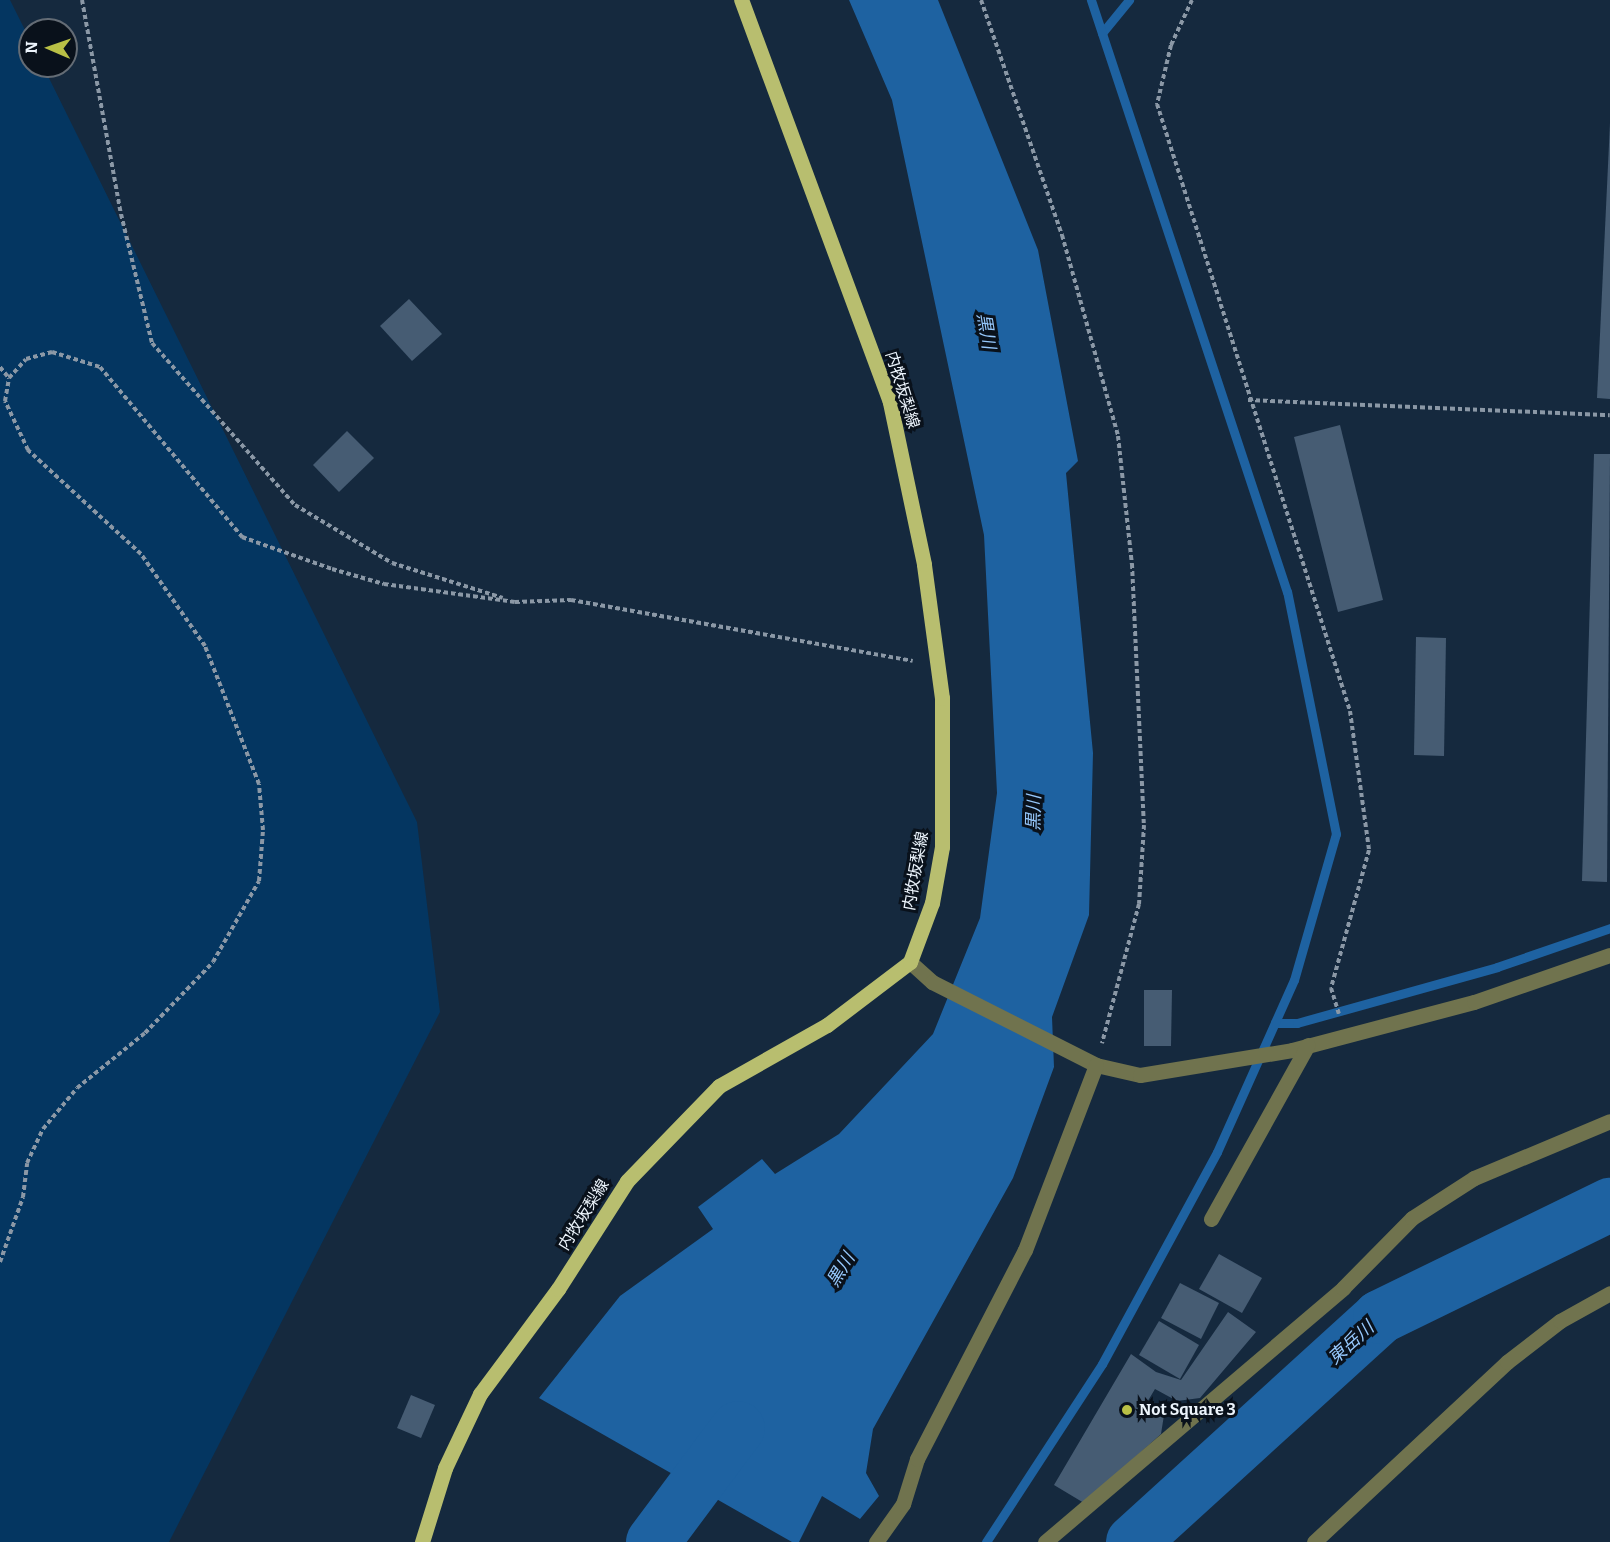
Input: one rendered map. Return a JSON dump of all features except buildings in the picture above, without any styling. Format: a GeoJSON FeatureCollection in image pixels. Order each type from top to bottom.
{"type":"FeatureCollection","features":[{"type":"Feature","properties":{"kind":"main road","name":"内牧坂梨線"},"geometry":{"type":"LineString","coordinates":[[422,1542],[445,1468],[480,1394],[558,1289],[627,1181],[719,1086],[827,1025],[910,962],[932,903],[942,847],[938,665],[924,564],[890,402],[741,0]]}},
{"type":"Feature","properties":{"kind":"street"},"geometry":{"type":"LineString","coordinates":[[910,962],[932,982],[1096,1065],[1140,1075],[1221,1065],[1292,1050],[1474,1002],[1610,955]]}},
{"type":"Feature","properties":{"kind":"street"},"geometry":{"type":"LineString","coordinates":[[1211,1219],[1308,1045]]}},
{"type":"Feature","properties":{"kind":"street"},"geometry":{"type":"LineString","coordinates":[[876,1542],[903,1504],[917,1459],[1024,1250],[1096,1065]]}},
{"type":"Feature","properties":{"kind":"street"},"geometry":{"type":"LineString","coordinates":[[1045,1542],[1343,1288],[1412,1218],[1474,1178],[1610,1120]]}},
{"type":"Feature","properties":{"kind":"street"},"geometry":{"type":"LineString","coordinates":[[1314,1542],[1507,1362],[1560,1321],[1610,1293]]}},
{"type":"Feature","properties":{"kind":"path"},"geometry":{"type":"LineString","coordinates":[[82,0],[121,214],[152,343],[295,505],[392,563],[515,602]]}},
{"type":"Feature","properties":{"kind":"path"},"geometry":{"type":"LineString","coordinates":[[981,0],[1062,235],[1118,436],[1132,564],[1143,742],[1139,904],[1096,1065]]}},
{"type":"Feature","properties":{"kind":"path"},"geometry":{"type":"LineString","coordinates":[[1192,0],[1171,45],[1157,104],[1248,400],[1350,711],[1369,850],[1330,988],[1346,1035]]}},
{"type":"Feature","properties":{"kind":"path"},"geometry":{"type":"LineString","coordinates":[[0,1262],[23,1197],[27,1163],[43,1129],[77,1088],[145,1033],[213,962],[259,881],[263,830],[259,784],[205,646],[141,554],[28,450],[5,401],[9,378],[26,359],[52,352],[100,367],[242,537],[384,584],[515,602],[571,600],[938,665]]}},
{"type":"Feature","properties":{"kind":"path"},"geometry":{"type":"LineString","coordinates":[[0,367],[9,378]]}},
{"type":"Feature","properties":{"kind":"path"},"geometry":{"type":"LineString","coordinates":[[1248,400],[1610,415]]}},
{"type":"Feature","properties":{"kind":"shaded area"},"geometry":{"type":"Polygon","coordinates":[[[0,0],[10,0],[19,18],[18,78],[49,78],[417,822],[440,1012],[169,1542],[0,1542],[0,0]]]}},
{"type":"Feature","properties":{"kind":"water"},"geometry":{"type":"Polygon","coordinates":[[[849,0],[938,0],[1038,250],[1078,461],[1066,473],[1093,753],[1089,915],[1052,1017],[1054,1067],[1013,1178],[873,1429],[866,1473],[879,1496],[860,1519],[822,1496],[799,1542],[792,1542],[539,1398],[620,1296],[713,1229],[698,1207],[762,1159],[775,1174],[839,1134],[933,1034],[980,918],[997,793],[984,535],[892,100],[849,0]]]}},
{"type":"Feature","properties":{"kind":"waterway"},"geometry":{"type":"LineString","coordinates":[[986,1542],[1102,1364],[1217,1152],[1294,980],[1336,834],[1287,592],[1091,0]]}},
{"type":"Feature","properties":{"kind":"waterway"},"geometry":{"type":"LineString","coordinates":[[1102,33],[1129,0]]}},
{"type":"Feature","properties":{"kind":"waterway"},"geometry":{"type":"LineString","coordinates":[[1275,1023],[1297,1023],[1497,967],[1610,928]]}},
{"type":"Feature","properties":{"kind":"waterway","name":"東岳川"},"geometry":{"type":"LineString","coordinates":[[1133,1542],[1380,1317],[1610,1205]]}},
{"type":"Feature","properties":{"kind":"waterway","name":"黒川"},"geometry":{"type":"LineString","coordinates":[[653,1542],[738,1428]]}},
{"type":"Feature","properties":{"kind":"place","name":"Not Square 3"},"geometry":{"type":"Point","coordinates":[1127,1410]}}]}
